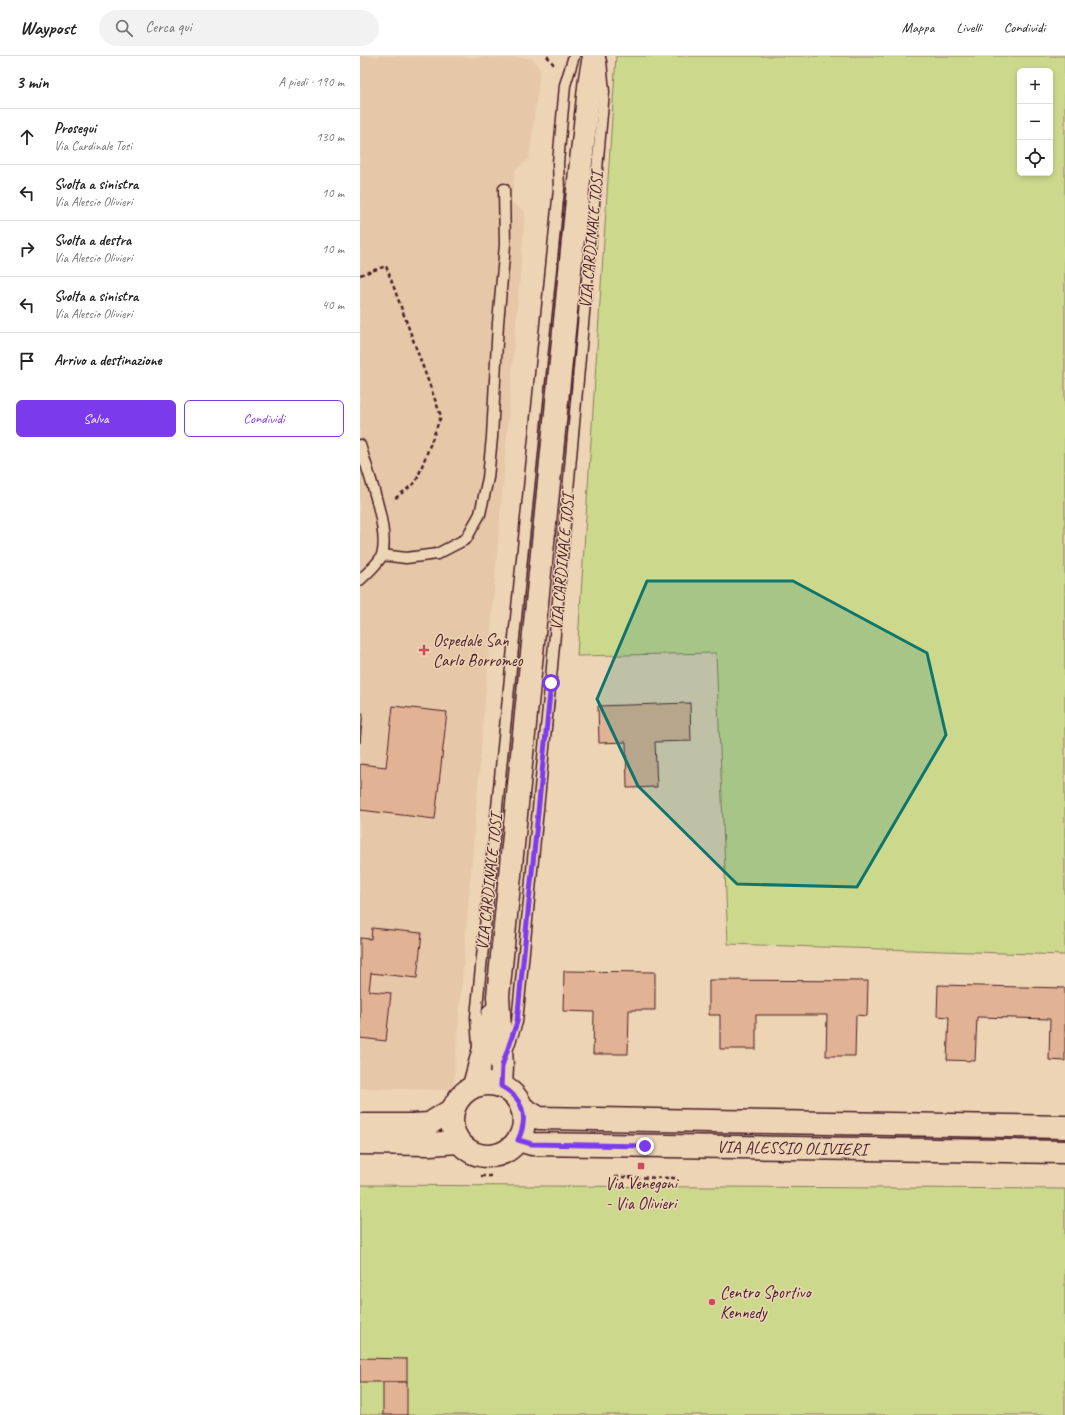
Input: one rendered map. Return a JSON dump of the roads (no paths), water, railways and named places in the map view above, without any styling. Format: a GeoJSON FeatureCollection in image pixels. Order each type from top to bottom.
{"type":"FeatureCollection","features":[{"type":"Feature","properties":{"kind":"main road","name":"VIA CARDINALE TOSI"},"geometry":{"type":"LineString","coordinates":[[586,56],[590,78]]}},
{"type":"Feature","properties":{"kind":"main road","name":"VIA CARDINALE TOSI"},"geometry":{"type":"LineString","coordinates":[[474,1086],[498,996],[512,961],[541,667],[590,78],[594,56]]}},
{"type":"Feature","properties":{"kind":"main road","name":"VIA CARDINALE TOSI"},"geometry":{"type":"LineString","coordinates":[[498,996],[502,1076]]}},
{"type":"Feature","properties":{"kind":"main road"},"geometry":{"type":"LineString","coordinates":[[502,1076],[488,1083],[474,1086],[461,1095],[453,1109],[452,1122],[458,1142],[472,1152],[495,1156],[506,1152],[518,1140]]}},
{"type":"Feature","properties":{"kind":"main road","name":"VIA ALESSIO OLIVIERI"},"geometry":{"type":"LineString","coordinates":[[502,1076],[522,1108],[524,1115],[523,1130],[518,1140],[532,1144],[1065,1152]]}},
{"type":"Feature","properties":{"kind":"main road","name":"VIA ALESSIO OLIVIERI"},"geometry":{"type":"LineString","coordinates":[[522,1108],[539,1118],[1065,1128]]}},
{"type":"Feature","properties":{"kind":"main road"},"geometry":{"type":"LineString","coordinates":[[360,1125],[429,1124],[453,1109]]}},
{"type":"Feature","properties":{"kind":"main road"},"geometry":{"type":"LineString","coordinates":[[360,1143],[430,1144],[458,1142]]}},
{"type":"Feature","properties":{"kind":"lane","name":"VIA CARDINALE TOSI"},"geometry":{"type":"LineString","coordinates":[[479,1064],[476,1017],[559,189],[558,163],[565,85],[574,56]]}},
{"type":"Feature","properties":{"kind":"lane","name":"VIA CARDINALE TOSI"},"geometry":{"type":"LineString","coordinates":[[541,667],[604,92],[600,56]]}},
{"type":"Feature","properties":{"kind":"lane"},"geometry":{"type":"LineString","coordinates":[[382,555],[406,558],[437,554],[466,539],[480,514],[488,478],[492,436],[498,323],[505,245],[504,189]]}},
{"type":"Feature","properties":{"kind":"lane"},"geometry":{"type":"LineString","coordinates":[[360,445],[379,507],[384,534],[382,555],[360,580]]}},
{"type":"Feature","properties":{"kind":"lane","name":"VIA CARDINALE TOSI"},"geometry":{"type":"LineString","coordinates":[[502,1076],[517,1022],[512,961]]}},
{"type":"Feature","properties":{"kind":"place","name":"Ospedale San Carlo Borromeo"},"geometry":{"type":"Point","coordinates":[424,650]}},
{"type":"Feature","properties":{"kind":"place","name":"Via Venegoni - Via Olivieri"},"geometry":{"type":"Point","coordinates":[641,1166]}},
{"type":"Feature","properties":{"kind":"place","name":"Centro Sportivo Kennedy"},"geometry":{"type":"Point","coordinates":[712,1302]}}]}
